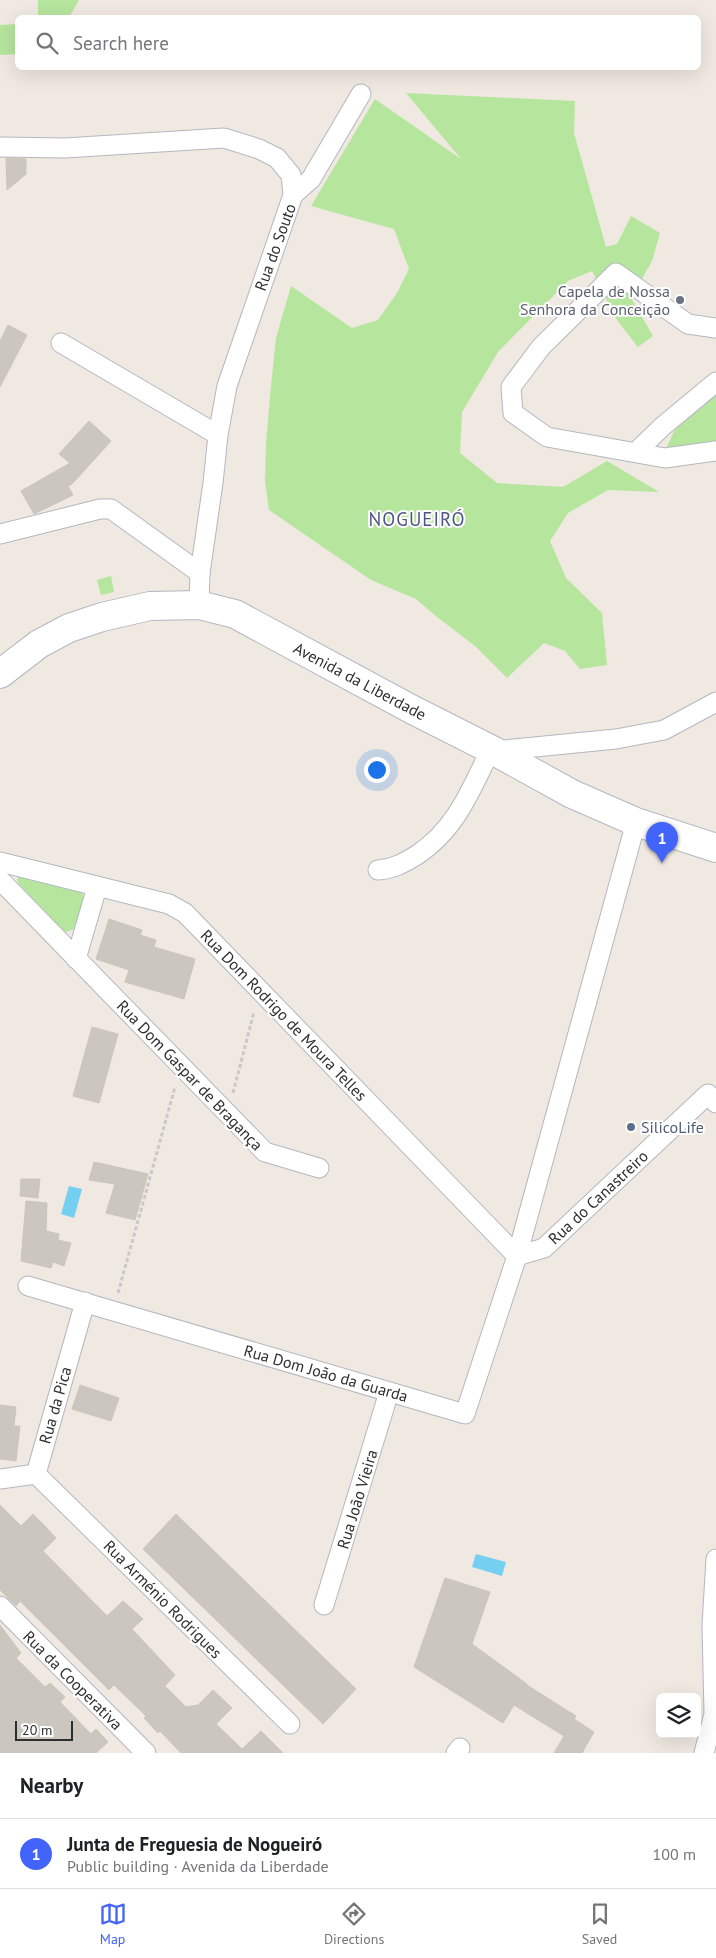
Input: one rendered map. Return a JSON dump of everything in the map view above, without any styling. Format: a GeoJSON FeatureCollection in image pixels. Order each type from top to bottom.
{"type":"FeatureCollection","features":[{"type":"Feature","properties":{"kind":"street"},"geometry":{"type":"LineString","coordinates":[[293,195],[311,179],[361,94]]}},
{"type":"Feature","properties":{"kind":"street","name":"Rua do Souto"},"geometry":{"type":"LineString","coordinates":[[0,147],[65,148],[224,138],[259,149],[276,158],[291,175],[293,195],[226,386],[200,573],[198,605]]}},
{"type":"Feature","properties":{"kind":"street"},"geometry":{"type":"LineString","coordinates":[[716,328],[688,324],[616,273],[541,346],[511,387],[513,414],[547,437],[665,458],[716,451]]}},
{"type":"Feature","properties":{"kind":"street"},"geometry":{"type":"LineString","coordinates":[[60,343],[218,436]]}},
{"type":"Feature","properties":{"kind":"street"},"geometry":{"type":"LineString","coordinates":[[636,452],[663,426],[716,382]]}},
{"type":"Feature","properties":{"kind":"street"},"geometry":{"type":"LineString","coordinates":[[0,534],[100,509],[111,509],[200,573]]}},
{"type":"Feature","properties":{"kind":"street","name":"Avenida da Liberdade"},"geometry":{"type":"LineString","coordinates":[[0,674],[39,644],[69,628],[102,616],[150,606],[198,605],[235,614],[572,794],[636,822],[716,848]]}},
{"type":"Feature","properties":{"kind":"street"},"geometry":{"type":"LineString","coordinates":[[378,870],[396,867],[407,861],[446,832],[492,750],[616,739],[664,730],[716,702]]}},
{"type":"Feature","properties":{"kind":"street"},"geometry":{"type":"LineString","coordinates":[[517,1256],[636,822]]}},
{"type":"Feature","properties":{"kind":"street","name":"Rua Dom Rodrigo de Moura Telles"},"geometry":{"type":"LineString","coordinates":[[0,862],[169,904],[185,912],[517,1256]]}},
{"type":"Feature","properties":{"kind":"street","name":"Rua Dom Gaspar de Bragança"},"geometry":{"type":"LineString","coordinates":[[0,880],[265,1152],[318,1168]]}},
{"type":"Feature","properties":{"kind":"street"},"geometry":{"type":"LineString","coordinates":[[76,959],[97,887]]}},
{"type":"Feature","properties":{"kind":"street","name":"Rua do Canastreiro"},"geometry":{"type":"LineString","coordinates":[[517,1256],[544,1248],[708,1094],[716,1103]]}},
{"type":"Feature","properties":{"kind":"street","name":"Rua Dom João da Guarda"},"geometry":{"type":"LineString","coordinates":[[28,1286],[465,1414],[517,1256]]}},
{"type":"Feature","properties":{"kind":"street","name":"Rua da Pica"},"geometry":{"type":"LineString","coordinates":[[36,1474],[84,1302]]}},
{"type":"Feature","properties":{"kind":"street","name":"Rua João Vieira"},"geometry":{"type":"LineString","coordinates":[[324,1605],[389,1392]]}},
{"type":"Feature","properties":{"kind":"street"},"geometry":{"type":"LineString","coordinates":[[0,1479],[36,1474]]}},
{"type":"Feature","properties":{"kind":"street","name":"Rua Arménio Rodrigues"},"geometry":{"type":"LineString","coordinates":[[36,1474],[290,1724]]}},
{"type":"Feature","properties":{"kind":"street"},"geometry":{"type":"LineString","coordinates":[[704,1753],[714,1714],[716,1559]]}},
{"type":"Feature","properties":{"kind":"street","name":"Rua da Cooperativa"},"geometry":{"type":"LineString","coordinates":[[0,1606],[146,1753]]}},
{"type":"Feature","properties":{"kind":"path"},"geometry":{"type":"LineString","coordinates":[[228,1114],[260,990]]}},
{"type":"Feature","properties":{"kind":"path"},"geometry":{"type":"LineString","coordinates":[[113,1310],[181,1066]]}},
{"type":"Feature","properties":{"kind":"green space"},"geometry":{"type":"Polygon","coordinates":[[[38,0],[79,0],[70,15],[38,15],[38,0]]]}},
{"type":"Feature","properties":{"kind":"green space"},"geometry":{"type":"Polygon","coordinates":[[[15,24],[15,54],[0,55],[0,25],[15,24]]]}},
{"type":"Feature","properties":{"kind":"green space"},"geometry":{"type":"Polygon","coordinates":[[[406,93],[575,101],[574,133],[606,247],[617,244],[631,216],[660,233],[652,261],[631,298],[653,336],[638,347],[617,320],[592,271],[568,281],[498,352],[462,412],[460,453],[497,483],[563,487],[607,461],[659,492],[608,490],[568,513],[550,541],[566,578],[602,613],[607,665],[580,669],[565,651],[544,643],[507,678],[475,646],[416,599],[371,580],[269,510],[265,481],[271,386],[276,338],[291,286],[352,328],[378,320],[397,293],[409,269],[394,229],[311,206],[375,99],[461,159],[406,93]]]}},
{"type":"Feature","properties":{"kind":"green space"},"geometry":{"type":"Polygon","coordinates":[[[716,392],[716,443],[666,449],[674,431],[716,392]]]}},
{"type":"Feature","properties":{"kind":"green space"},"geometry":{"type":"Polygon","coordinates":[[[111,576],[114,592],[101,595],[97,580],[111,576]]]}},
{"type":"Feature","properties":{"kind":"green space"},"geometry":{"type":"Polygon","coordinates":[[[22,875],[80,891],[85,898],[74,929],[66,932],[62,930],[18,883],[17,879],[22,875]]]}},
{"type":"Feature","properties":{"kind":"water"},"geometry":{"type":"Polygon","coordinates":[[[69,1186],[82,1189],[74,1218],[61,1214],[69,1186]]]}},
{"type":"Feature","properties":{"kind":"water"},"geometry":{"type":"Polygon","coordinates":[[[476,1554],[506,1562],[502,1576],[472,1567],[476,1554]]]}},
{"type":"Feature","properties":{"kind":"building"},"geometry":{"type":"Polygon","coordinates":[[[6,158],[26,159],[26,174],[7,190],[6,158]]]}},
{"type":"Feature","properties":{"kind":"building"},"geometry":{"type":"Polygon","coordinates":[[[8,325],[27,335],[0,387],[0,341],[8,325]]]}},
{"type":"Feature","properties":{"kind":"building"},"geometry":{"type":"Polygon","coordinates":[[[89,421],[111,441],[72,484],[68,486],[73,495],[34,514],[21,491],[70,463],[59,454],[89,421]]]}},
{"type":"Feature","properties":{"kind":"building"},"geometry":{"type":"Polygon","coordinates":[[[109,919],[142,930],[140,935],[156,940],[154,947],[195,959],[184,999],[125,982],[129,970],[96,959],[109,919]]]}},
{"type":"Feature","properties":{"kind":"building"},"geometry":{"type":"Polygon","coordinates":[[[92,1027],[118,1034],[99,1103],[73,1096],[92,1027]]]}},
{"type":"Feature","properties":{"kind":"building"},"geometry":{"type":"Polygon","coordinates":[[[94,1162],[148,1174],[135,1220],[106,1213],[115,1184],[89,1180],[94,1162]]]}},
{"type":"Feature","properties":{"kind":"building"},"geometry":{"type":"Polygon","coordinates":[[[21,1179],[40,1179],[38,1198],[20,1196],[21,1179]]]}},
{"type":"Feature","properties":{"kind":"building"},"geometry":{"type":"Polygon","coordinates":[[[26,1201],[47,1203],[46,1231],[59,1234],[58,1240],[71,1243],[64,1266],[53,1262],[51,1268],[21,1261],[26,1201]]]}},
{"type":"Feature","properties":{"kind":"building"},"geometry":{"type":"Polygon","coordinates":[[[80,1385],[119,1398],[111,1421],[72,1409],[80,1385]]]}},
{"type":"Feature","properties":{"kind":"building"},"geometry":{"type":"Polygon","coordinates":[[[0,1405],[16,1407],[14,1426],[20,1426],[16,1461],[0,1459],[0,1405]]]}},
{"type":"Feature","properties":{"kind":"building"},"geometry":{"type":"Polygon","coordinates":[[[0,1505],[21,1526],[33,1514],[43,1524],[56,1538],[43,1551],[107,1616],[123,1601],[143,1619],[132,1629],[175,1675],[165,1686],[186,1707],[198,1705],[213,1690],[232,1708],[216,1724],[242,1749],[261,1731],[283,1753],[181,1753],[160,1731],[158,1733],[144,1718],[146,1716],[114,1685],[109,1690],[20,1601],[16,1606],[0,1590],[0,1505]]]}},
{"type":"Feature","properties":{"kind":"building"},"geometry":{"type":"Polygon","coordinates":[[[176,1514],[356,1689],[323,1724],[143,1549],[176,1514]]]}},
{"type":"Feature","properties":{"kind":"building"},"geometry":{"type":"Polygon","coordinates":[[[445,1578],[490,1592],[472,1644],[527,1685],[576,1716],[574,1719],[594,1732],[582,1753],[554,1753],[564,1736],[514,1705],[503,1723],[414,1667],[445,1578]]]}},
{"type":"Feature","properties":{"kind":"building"},"geometry":{"type":"Polygon","coordinates":[[[0,1625],[21,1653],[16,1658],[45,1687],[50,1683],[65,1697],[60,1702],[91,1734],[96,1729],[108,1742],[96,1753],[0,1753],[0,1625]]]}},
{"type":"Feature","properties":{"kind":"place","name":"Capela de Nossa Senhora da Conceição"},"geometry":{"type":"Point","coordinates":[680,300]}},
{"type":"Feature","properties":{"kind":"place","name":"Junta de Freguesia de Nogueiró"},"geometry":{"type":"Point","coordinates":[662,863]}},
{"type":"Feature","properties":{"kind":"place","name":"SilicoLife"},"geometry":{"type":"Point","coordinates":[631,1127]}},
{"type":"Feature","properties":{"kind":"district","name":"NOGUEIRÓ"},"geometry":{"type":"Point","coordinates":[417,519]}}]}
